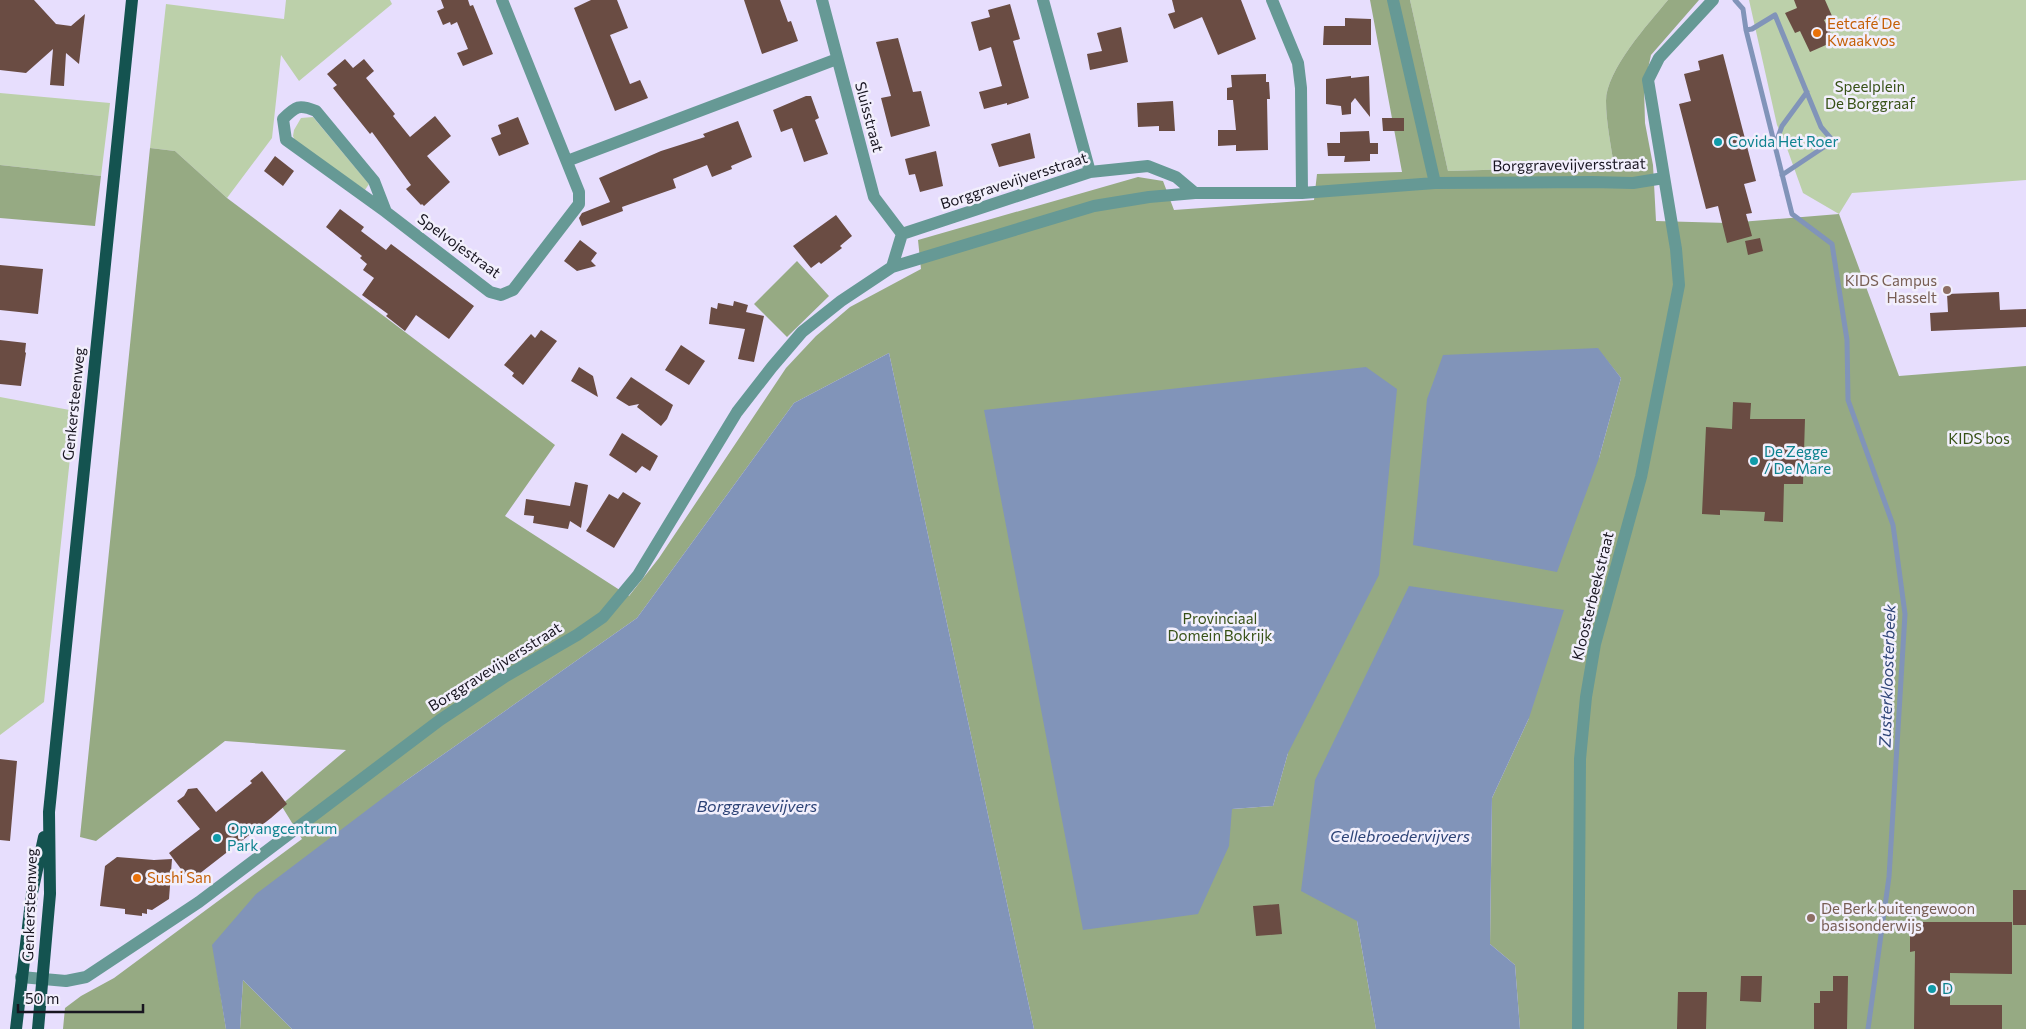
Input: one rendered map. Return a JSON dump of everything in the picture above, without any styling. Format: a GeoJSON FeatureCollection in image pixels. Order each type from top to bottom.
{"type":"FeatureCollection","features":[{"type":"Feature","properties":{"kind":"main road","name":"Genkersteenweg"},"geometry":{"type":"LineString","coordinates":[[16,1029],[32,893],[49,812],[132,0]]}},
{"type":"Feature","properties":{"kind":"main road","name":"Genkersteenweg"},"geometry":{"type":"LineString","coordinates":[[38,1029],[50,894],[49,812]]}},
{"type":"Feature","properties":{"kind":"street","name":"Spelvojestraat"},"geometry":{"type":"LineString","coordinates":[[386,212],[374,181],[316,111],[303,106],[294,108],[283,119],[286,140],[386,212],[490,292],[501,295],[513,290],[579,204],[579,192],[502,0]]}},
{"type":"Feature","properties":{"kind":"street","name":"Sluisstraat"},"geometry":{"type":"LineString","coordinates":[[822,0],[874,197],[902,234]]}},
{"type":"Feature","properties":{"kind":"street"},"geometry":{"type":"LineString","coordinates":[[1043,0],[1090,172]]}},
{"type":"Feature","properties":{"kind":"street"},"geometry":{"type":"LineString","coordinates":[[1272,0],[1298,63],[1301,88],[1302,193]]}},
{"type":"Feature","properties":{"kind":"street"},"geometry":{"type":"LineString","coordinates":[[1394,0],[1435,183]]}},
{"type":"Feature","properties":{"kind":"street","name":"Borggravevijversstraat"},"geometry":{"type":"LineString","coordinates":[[22,977],[66,981],[86,977],[199,902],[440,720],[506,676],[603,617],[638,575],[737,412],[772,367],[802,332],[840,301],[892,268],[1094,206],[1149,197],[1195,193],[1302,193],[1435,183],[1633,183],[1664,178],[1648,80],[1659,58],[1713,0]]}},
{"type":"Feature","properties":{"kind":"street"},"geometry":{"type":"LineString","coordinates":[[567,161],[837,59]]}},
{"type":"Feature","properties":{"kind":"street","name":"Borggravevijversstraat"},"geometry":{"type":"LineString","coordinates":[[902,234],[1090,172],[1148,166],[1176,177],[1195,193]]}},
{"type":"Feature","properties":{"kind":"street","name":"Kloosterbeekstraat"},"geometry":{"type":"LineString","coordinates":[[1578,1029],[1580,758],[1586,697],[1595,644],[1640,477],[1679,285],[1676,249],[1664,178]]}},
{"type":"Feature","properties":{"kind":"street"},"geometry":{"type":"LineString","coordinates":[[892,268],[902,234]]}},
{"type":"Feature","properties":{"kind":"green space"},"geometry":{"type":"Polygon","coordinates":[[[286,0],[390,0],[392,4],[299,81],[281,55],[272,138],[227,198],[175,151],[150,148],[166,4],[284,19],[286,0]]]}},
{"type":"Feature","properties":{"kind":"green space"},"geometry":{"type":"Polygon","coordinates":[[[1370,0],[1410,0],[1448,171],[1614,166],[1606,101],[1613,75],[1640,34],[1668,0],[1699,0],[1651,55],[1644,87],[1645,123],[1653,165],[1656,221],[1728,223],[1839,214],[1899,376],[2026,366],[2026,1029],[1520,1029],[1515,965],[1490,944],[1492,798],[1529,718],[1357,921],[1376,1029],[1034,1029],[889,353],[794,403],[637,618],[404,782],[213,945],[226,1029],[63,1029],[65,1008],[81,996],[114,978],[302,839],[281,805],[346,750],[225,741],[96,841],[80,837],[150,148],[175,151],[227,198],[555,445],[505,516],[629,596],[659,558],[786,368],[816,336],[850,307],[921,269],[918,240],[1138,177],[1163,181],[1174,210],[1314,200],[1317,174],[1402,172],[1370,0]],[[1597,348],[1599,458],[1621,378],[1597,348]],[[1288,753],[1232,809],[1273,806],[1288,753]]]}},
{"type":"Feature","properties":{"kind":"green space"},"geometry":{"type":"Polygon","coordinates":[[[1410,0],[1668,0],[1621,61],[1608,89],[1606,101],[1607,117],[1614,166],[1448,171],[1410,0]]]}},
{"type":"Feature","properties":{"kind":"green space","name":"Speelplein De Borggraaf"},"geometry":{"type":"Polygon","coordinates":[[[1749,0],[2026,0],[2026,180],[1852,193],[1839,214],[1803,193],[1777,125],[1749,0]]]}},
{"type":"Feature","properties":{"kind":"green space"},"geometry":{"type":"Polygon","coordinates":[[[0,93],[110,103],[101,176],[0,165],[0,93]]]}},
{"type":"Feature","properties":{"kind":"green space"},"geometry":{"type":"Polygon","coordinates":[[[313,117],[369,184],[365,190],[295,141],[293,136],[294,130],[301,118],[313,117]]]}},
{"type":"Feature","properties":{"kind":"green space"},"geometry":{"type":"Polygon","coordinates":[[[0,165],[101,176],[95,226],[0,218],[0,165]]]}},
{"type":"Feature","properties":{"kind":"green space"},"geometry":{"type":"Polygon","coordinates":[[[797,261],[829,296],[787,337],[754,304],[797,261]]]}},
{"type":"Feature","properties":{"kind":"green space"},"geometry":{"type":"Polygon","coordinates":[[[0,397],[75,411],[44,702],[0,735],[0,397]]]}},
{"type":"Feature","properties":{"kind":"green space"},"geometry":{"type":"Polygon","coordinates":[[[243,980],[292,1029],[240,1029],[243,980]]]}},
{"type":"Feature","properties":{"kind":"water"},"geometry":{"type":"Polygon","coordinates":[[[1598,348],[1621,378],[1599,458],[1557,572],[1413,545],[1427,399],[1443,355],[1598,348]]]}},
{"type":"Feature","properties":{"kind":"water","name":"Borggravevijvers"},"geometry":{"type":"Polygon","coordinates":[[[889,353],[1034,1029],[292,1029],[243,980],[240,1029],[226,1029],[212,945],[256,894],[404,782],[637,618],[794,403],[889,353]]]}},
{"type":"Feature","properties":{"kind":"water"},"geometry":{"type":"Polygon","coordinates":[[[1366,367],[1397,389],[1379,575],[1288,753],[1273,806],[1232,809],[1229,846],[1198,914],[1083,930],[984,410],[1366,367]]]}},
{"type":"Feature","properties":{"kind":"water","name":"Cellebroedervijvers"},"geometry":{"type":"Polygon","coordinates":[[[1409,586],[1564,610],[1529,718],[1492,798],[1490,944],[1515,965],[1520,1029],[1376,1029],[1357,921],[1301,891],[1315,780],[1409,586]]]}},
{"type":"Feature","properties":{"kind":"building"},"geometry":{"type":"Polygon","coordinates":[[[0,0],[34,0],[56,24],[71,26],[85,14],[79,64],[66,53],[64,86],[50,85],[53,49],[26,73],[0,70],[0,0]]]}},
{"type":"Feature","properties":{"kind":"building"},"geometry":{"type":"Polygon","coordinates":[[[441,0],[468,0],[470,6],[473,5],[493,54],[463,66],[457,53],[468,49],[457,22],[451,25],[450,22],[443,25],[437,11],[444,8],[441,0]]]}},
{"type":"Feature","properties":{"kind":"building"},"geometry":{"type":"Polygon","coordinates":[[[591,0],[617,0],[628,28],[610,35],[630,84],[640,80],[648,98],[615,111],[574,8],[591,0]]]}},
{"type":"Feature","properties":{"kind":"building"},"geometry":{"type":"Polygon","coordinates":[[[744,0],[780,0],[788,22],[791,21],[798,41],[762,54],[744,0]]]}},
{"type":"Feature","properties":{"kind":"building"},"geometry":{"type":"Polygon","coordinates":[[[1172,0],[1241,0],[1256,39],[1218,55],[1202,17],[1174,29],[1168,14],[1175,12],[1172,0]]]}},
{"type":"Feature","properties":{"kind":"building"},"geometry":{"type":"Polygon","coordinates":[[[1794,0],[1825,0],[1832,16],[1824,20],[1835,41],[1810,52],[1800,31],[1795,33],[1785,13],[1797,8],[1794,0]]]}},
{"type":"Feature","properties":{"kind":"building"},"geometry":{"type":"Polygon","coordinates":[[[1010,4],[1020,39],[1013,41],[1029,98],[1007,105],[1007,103],[984,109],[979,92],[1002,86],[991,47],[979,51],[971,22],[990,17],[988,10],[1010,4]]]}},
{"type":"Feature","properties":{"kind":"building"},"geometry":{"type":"Polygon","coordinates":[[[1345,18],[1371,19],[1371,45],[1323,45],[1324,26],[1345,26],[1345,18]]]}},
{"type":"Feature","properties":{"kind":"building"},"geometry":{"type":"Polygon","coordinates":[[[1121,27],[1128,62],[1090,70],[1087,54],[1102,51],[1097,33],[1121,27]]]}},
{"type":"Feature","properties":{"kind":"building"},"geometry":{"type":"Polygon","coordinates":[[[898,38],[913,92],[921,91],[930,126],[891,137],[881,98],[891,96],[876,42],[898,38]]]}},
{"type":"Feature","properties":{"kind":"building","name":"Covida Het Roer"},"geometry":{"type":"Polygon","coordinates":[[[1723,54],[1756,181],[1744,184],[1752,213],[1746,214],[1752,236],[1727,243],[1718,206],[1706,209],[1679,104],[1691,101],[1684,74],[1700,70],[1698,61],[1723,54]]]}},
{"type":"Feature","properties":{"kind":"building"},"geometry":{"type":"Polygon","coordinates":[[[345,59],[353,68],[364,59],[374,71],[366,78],[395,114],[393,116],[410,137],[435,116],[451,136],[427,156],[450,182],[424,206],[406,189],[411,185],[372,132],[370,134],[333,88],[337,85],[327,74],[345,59]]]}},
{"type":"Feature","properties":{"kind":"building"},"geometry":{"type":"Polygon","coordinates":[[[1266,74],[1266,82],[1269,82],[1270,99],[1267,99],[1268,150],[1236,151],[1236,145],[1218,146],[1218,130],[1236,130],[1233,100],[1227,100],[1227,88],[1232,87],[1231,75],[1266,74]]]}},
{"type":"Feature","properties":{"kind":"building"},"geometry":{"type":"Polygon","coordinates":[[[1351,76],[1351,78],[1369,76],[1370,117],[1355,98],[1351,103],[1351,114],[1342,115],[1341,106],[1326,104],[1326,79],[1351,76]]]}},
{"type":"Feature","properties":{"kind":"building"},"geometry":{"type":"Polygon","coordinates":[[[806,96],[811,96],[819,118],[815,120],[828,154],[804,162],[792,128],[781,132],[773,110],[806,96]]]}},
{"type":"Feature","properties":{"kind":"building"},"geometry":{"type":"Polygon","coordinates":[[[1173,101],[1175,131],[1159,131],[1159,126],[1138,127],[1137,103],[1173,101]]]}},
{"type":"Feature","properties":{"kind":"building"},"geometry":{"type":"Polygon","coordinates":[[[518,117],[529,144],[499,156],[491,138],[501,134],[498,125],[518,117]]]}},
{"type":"Feature","properties":{"kind":"building"},"geometry":{"type":"Polygon","coordinates":[[[1382,118],[1404,118],[1404,131],[1383,131],[1382,118]]]}},
{"type":"Feature","properties":{"kind":"building"},"geometry":{"type":"Polygon","coordinates":[[[738,121],[752,157],[731,166],[732,169],[712,177],[707,165],[673,179],[676,188],[622,207],[623,211],[582,226],[579,218],[582,213],[610,202],[599,178],[661,151],[705,137],[703,134],[738,121]]]}},
{"type":"Feature","properties":{"kind":"building"},"geometry":{"type":"Polygon","coordinates":[[[1369,131],[1370,143],[1378,143],[1378,154],[1370,154],[1370,161],[1344,162],[1345,156],[1328,156],[1327,143],[1340,143],[1340,132],[1369,131]]]}},
{"type":"Feature","properties":{"kind":"building"},"geometry":{"type":"Polygon","coordinates":[[[1030,133],[1035,158],[999,167],[991,144],[1030,133]]]}},
{"type":"Feature","properties":{"kind":"building"},"geometry":{"type":"Polygon","coordinates":[[[936,151],[943,186],[920,192],[915,174],[909,175],[905,159],[936,151]]]}},
{"type":"Feature","properties":{"kind":"building"},"geometry":{"type":"Polygon","coordinates":[[[275,156],[294,171],[283,186],[264,171],[275,156]]]}},
{"type":"Feature","properties":{"kind":"building"},"geometry":{"type":"Polygon","coordinates":[[[340,209],[364,227],[361,231],[386,250],[391,244],[474,306],[449,339],[416,315],[405,331],[386,316],[388,314],[362,295],[374,278],[363,270],[367,264],[360,258],[362,256],[326,227],[340,209]]]}},
{"type":"Feature","properties":{"kind":"building"},"geometry":{"type":"Polygon","coordinates":[[[836,215],[852,236],[840,246],[842,248],[821,264],[819,262],[811,268],[793,246],[836,215]]]}},
{"type":"Feature","properties":{"kind":"building"},"geometry":{"type":"Polygon","coordinates":[[[1760,238],[1763,251],[1748,255],[1745,241],[1760,238]]]}},
{"type":"Feature","properties":{"kind":"building"},"geometry":{"type":"Polygon","coordinates":[[[580,240],[597,253],[591,261],[596,266],[577,271],[564,261],[580,240]]]}},
{"type":"Feature","properties":{"kind":"building"},"geometry":{"type":"Polygon","coordinates":[[[0,265],[43,269],[38,314],[0,310],[0,265]]]}},
{"type":"Feature","properties":{"kind":"building"},"geometry":{"type":"Polygon","coordinates":[[[1999,292],[2000,310],[2026,309],[2026,327],[1931,331],[1930,313],[1948,312],[1947,294],[1999,292]]]}},
{"type":"Feature","properties":{"kind":"building"},"geometry":{"type":"Polygon","coordinates":[[[734,301],[748,305],[746,312],[764,316],[754,362],[738,359],[745,329],[709,324],[711,307],[717,309],[718,303],[733,306],[734,301]]]}},
{"type":"Feature","properties":{"kind":"building"},"geometry":{"type":"Polygon","coordinates":[[[541,330],[557,341],[523,385],[512,376],[514,373],[504,365],[531,334],[535,338],[541,330]]]}},
{"type":"Feature","properties":{"kind":"building"},"geometry":{"type":"Polygon","coordinates":[[[0,340],[26,343],[21,386],[0,384],[0,340]]]}},
{"type":"Feature","properties":{"kind":"building"},"geometry":{"type":"Polygon","coordinates":[[[681,345],[705,361],[689,385],[665,370],[681,345]]]}},
{"type":"Feature","properties":{"kind":"building"},"geometry":{"type":"Polygon","coordinates":[[[579,367],[593,376],[598,397],[571,381],[579,367]]]}},
{"type":"Feature","properties":{"kind":"building"},"geometry":{"type":"Polygon","coordinates":[[[631,377],[673,405],[667,419],[661,426],[637,407],[639,404],[629,406],[616,398],[631,377]]]}},
{"type":"Feature","properties":{"kind":"building","name":"De Zegge / De Mare"},"geometry":{"type":"Polygon","coordinates":[[[1733,402],[1751,403],[1750,419],[1805,419],[1803,484],[1784,484],[1783,522],[1764,521],[1765,512],[1720,510],[1720,515],[1702,514],[1706,427],[1732,429],[1733,402]]]}},
{"type":"Feature","properties":{"kind":"building"},"geometry":{"type":"Polygon","coordinates":[[[622,433],[658,456],[650,471],[642,466],[636,473],[609,455],[622,433]]]}},
{"type":"Feature","properties":{"kind":"building"},"geometry":{"type":"Polygon","coordinates":[[[575,482],[588,485],[581,528],[570,521],[568,529],[533,523],[534,516],[524,515],[526,499],[570,506],[575,482]]]}},
{"type":"Feature","properties":{"kind":"building"},"geometry":{"type":"Polygon","coordinates":[[[623,492],[641,503],[614,548],[586,531],[609,494],[618,499],[623,492]]]}},
{"type":"Feature","properties":{"kind":"building"},"geometry":{"type":"Polygon","coordinates":[[[0,759],[17,761],[10,841],[0,840],[0,759]]]}},
{"type":"Feature","properties":{"kind":"building","name":"Opvangcentrum Park"},"geometry":{"type":"Polygon","coordinates":[[[262,771],[287,804],[190,881],[169,853],[200,829],[177,801],[184,796],[188,789],[197,788],[216,812],[252,783],[250,781],[262,771]]]}},
{"type":"Feature","properties":{"kind":"building","name":"Sushi San"},"geometry":{"type":"Polygon","coordinates":[[[117,857],[154,860],[172,859],[169,899],[152,910],[147,909],[147,914],[142,913],[142,916],[125,914],[125,909],[100,906],[105,866],[117,857]]]}},
{"type":"Feature","properties":{"kind":"building"},"geometry":{"type":"Polygon","coordinates":[[[2013,890],[2026,890],[2026,925],[2013,925],[2013,890]]]}},
{"type":"Feature","properties":{"kind":"building"},"geometry":{"type":"Polygon","coordinates":[[[1279,904],[1282,934],[1256,936],[1253,906],[1279,904]]]}},
{"type":"Feature","properties":{"kind":"building","name":"D"},"geometry":{"type":"Polygon","coordinates":[[[1910,922],[2012,922],[2012,974],[1950,973],[1950,1005],[2002,1005],[2002,1029],[1914,1029],[1915,951],[1910,952],[1910,922]]]}},
{"type":"Feature","properties":{"kind":"building"},"geometry":{"type":"Polygon","coordinates":[[[1741,976],[1762,976],[1761,1002],[1740,1001],[1741,976]]]}},
{"type":"Feature","properties":{"kind":"building"},"geometry":{"type":"Polygon","coordinates":[[[1833,976],[1848,976],[1847,1029],[1814,1029],[1814,1003],[1820,1003],[1820,991],[1833,991],[1833,976]]]}},
{"type":"Feature","properties":{"kind":"building"},"geometry":{"type":"Polygon","coordinates":[[[1678,992],[1707,992],[1706,1029],[1677,1029],[1678,992]]]}},
{"type":"Feature","properties":{"kind":"waterway","name":"Zusterkloosterbeek"},"geometry":{"type":"LineString","coordinates":[[1735,0],[1743,9],[1746,30],[1792,214],[1832,244],[1847,340],[1848,400],[1893,525],[1905,614],[1889,877],[1868,1029]]}},
{"type":"Feature","properties":{"kind":"waterway"},"geometry":{"type":"LineString","coordinates":[[1746,30],[1752,29],[1775,15],[1821,127],[1833,141],[1782,175]]}},
{"type":"Feature","properties":{"kind":"waterway"},"geometry":{"type":"LineString","coordinates":[[1775,145],[1782,126],[1807,92]]}},
{"type":"Feature","properties":{"kind":"place","name":"Eetcafé De Kwaakvos"},"geometry":{"type":"Point","coordinates":[1817,33]}},
{"type":"Feature","properties":{"kind":"place","name":"Covida Het Roer"},"geometry":{"type":"Point","coordinates":[1718,142]}},
{"type":"Feature","properties":{"kind":"place","name":"KIDS Campus Hasselt"},"geometry":{"type":"Point","coordinates":[1947,290]}},
{"type":"Feature","properties":{"kind":"place","name":"De Zegge / De Mare"},"geometry":{"type":"Point","coordinates":[1754,461]}},
{"type":"Feature","properties":{"kind":"place","name":"Opvangcentrum Park"},"geometry":{"type":"Point","coordinates":[217,838]}},
{"type":"Feature","properties":{"kind":"place","name":"Sushi San"},"geometry":{"type":"Point","coordinates":[137,878]}},
{"type":"Feature","properties":{"kind":"place","name":"De Berk buitengewoon basisonderwijs"},"geometry":{"type":"Point","coordinates":[1811,918]}},
{"type":"Feature","properties":{"kind":"place","name":"D"},"geometry":{"type":"Point","coordinates":[1932,989]}},
{"type":"Feature","properties":{"kind":"park label","name":"KIDS bos"},"geometry":{"type":"Point","coordinates":[1979,439]}},
{"type":"Feature","properties":{"kind":"park label","name":"Provinciaal Domein Bokrijk"},"geometry":{"type":"Point","coordinates":[1220,628]}}]}
